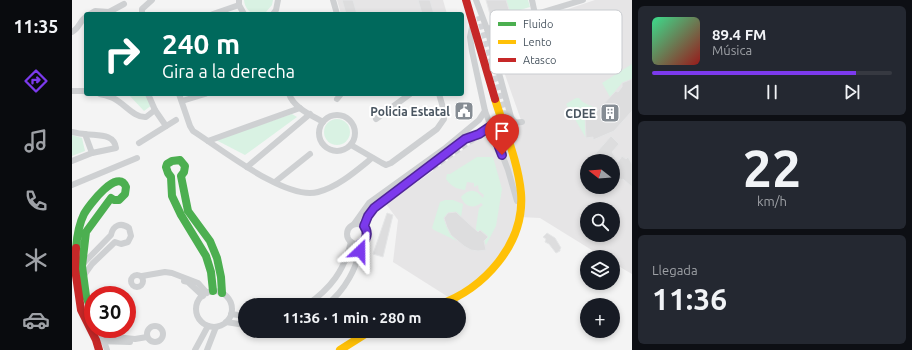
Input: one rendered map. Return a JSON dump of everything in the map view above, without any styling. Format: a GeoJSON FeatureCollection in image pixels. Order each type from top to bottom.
{"type":"FeatureCollection","features":[{"type":"Feature","properties":{"kind":"main road"},"geometry":{"type":"LineString","coordinates":[[456,298],[470,290],[491,272],[499,261],[513,237],[520,212],[521,195],[515,168],[466,0]]}},
{"type":"Feature","properties":{"kind":"main road"},"geometry":{"type":"LineString","coordinates":[[207,293],[211,272],[206,256],[184,213],[181,176],[184,172],[185,166],[180,160],[173,159],[166,167],[167,173],[171,177],[172,196],[184,213],[210,241],[217,258],[221,277],[222,293]]}},
{"type":"Feature","properties":{"kind":"main road"},"geometry":{"type":"LineString","coordinates":[[83,232],[84,215],[90,204],[112,182],[117,180],[126,185],[126,194],[119,200],[114,200],[111,198],[83,232],[75,252],[80,279],[82,314],[100,339]]}},
{"type":"Feature","properties":{"kind":"main road"},"geometry":{"type":"LineString","coordinates":[[80,279],[84,290]]}},
{"type":"Feature","properties":{"kind":"main road"},"geometry":{"type":"LineString","coordinates":[[340,350],[359,338]]}},
{"type":"Feature","properties":{"kind":"street"},"geometry":{"type":"LineString","coordinates":[[142,12],[142,9],[152,0]]}},
{"type":"Feature","properties":{"kind":"street"},"geometry":{"type":"LineString","coordinates":[[274,12],[276,10],[278,0]]}},
{"type":"Feature","properties":{"kind":"street"},"geometry":{"type":"LineString","coordinates":[[333,0],[337,12]]}},
{"type":"Feature","properties":{"kind":"street"},"geometry":{"type":"LineString","coordinates":[[532,0],[535,10]]}},
{"type":"Feature","properties":{"kind":"street"},"geometry":{"type":"LineString","coordinates":[[549,10],[583,0]]}},
{"type":"Feature","properties":{"kind":"street"},"geometry":{"type":"LineString","coordinates":[[477,1],[479,16]]}},
{"type":"Feature","properties":{"kind":"street"},"geometry":{"type":"LineString","coordinates":[[477,1],[490,43]]}},
{"type":"Feature","properties":{"kind":"street"},"geometry":{"type":"LineString","coordinates":[[218,12],[239,3]]}},
{"type":"Feature","properties":{"kind":"street"},"geometry":{"type":"LineString","coordinates":[[93,12],[109,12],[124,4]]}},
{"type":"Feature","properties":{"kind":"street"},"geometry":{"type":"LineString","coordinates":[[72,32],[76,30],[84,17]]}},
{"type":"Feature","properties":{"kind":"street"},"geometry":{"type":"LineString","coordinates":[[473,24],[470,37],[485,110],[508,170],[520,212]]}},
{"type":"Feature","properties":{"kind":"street"},"geometry":{"type":"LineString","coordinates":[[486,29],[490,28]]}},
{"type":"Feature","properties":{"kind":"street"},"geometry":{"type":"LineString","coordinates":[[499,74],[511,117],[516,123],[522,122]]}},
{"type":"Feature","properties":{"kind":"street"},"geometry":{"type":"LineString","coordinates":[[72,91],[84,91]]}},
{"type":"Feature","properties":{"kind":"street"},"geometry":{"type":"LineString","coordinates":[[112,96],[137,116],[146,117],[155,110]]}},
{"type":"Feature","properties":{"kind":"street"},"geometry":{"type":"LineString","coordinates":[[149,96],[155,110],[166,126]]}},
{"type":"Feature","properties":{"kind":"street"},"geometry":{"type":"LineString","coordinates":[[180,96],[193,131],[246,167],[275,182],[302,193],[316,193],[331,188],[372,158]]}},
{"type":"Feature","properties":{"kind":"street"},"geometry":{"type":"LineString","coordinates":[[182,101],[198,96]]}},
{"type":"Feature","properties":{"kind":"street"},"geometry":{"type":"LineString","coordinates":[[290,96],[300,108],[323,122]]}},
{"type":"Feature","properties":{"kind":"street"},"geometry":{"type":"LineString","coordinates":[[376,119],[407,96]]}},
{"type":"Feature","properties":{"kind":"street"},"geometry":{"type":"LineString","coordinates":[[352,144],[372,158],[386,164],[391,163],[437,129],[444,119],[444,111],[440,96]]}},
{"type":"Feature","properties":{"kind":"street"},"geometry":{"type":"LineString","coordinates":[[208,140],[300,108]]}},
{"type":"Feature","properties":{"kind":"street"},"geometry":{"type":"LineString","coordinates":[[360,244],[351,242],[347,237],[347,231],[351,225],[354,224],[372,206],[479,120],[485,110]]}},
{"type":"Feature","properties":{"kind":"street"},"geometry":{"type":"LineString","coordinates":[[246,167],[310,114]]}},
{"type":"Feature","properties":{"kind":"street"},"geometry":{"type":"LineString","coordinates":[[334,115],[348,118],[353,124],[356,133],[352,144],[342,151],[331,150],[326,147],[322,143],[319,132],[323,122],[328,117],[334,115]]}},
{"type":"Feature","properties":{"kind":"street"},"geometry":{"type":"LineString","coordinates":[[139,143],[176,120]]}},
{"type":"Feature","properties":{"kind":"street"},"geometry":{"type":"LineString","coordinates":[[334,298],[352,271],[358,259],[360,244],[367,236],[364,226],[372,206],[408,183],[465,139],[479,134],[491,126]]}},
{"type":"Feature","properties":{"kind":"street"},"geometry":{"type":"LineString","coordinates":[[72,132],[99,135],[110,138],[115,143],[116,148],[92,153],[72,161]]}},
{"type":"Feature","properties":{"kind":"street"},"geometry":{"type":"LineString","coordinates":[[85,134],[92,153]]}},
{"type":"Feature","properties":{"kind":"street"},"geometry":{"type":"LineString","coordinates":[[275,182],[310,154]]}},
{"type":"Feature","properties":{"kind":"street"},"geometry":{"type":"LineString","coordinates":[[72,185],[137,158]]}},
{"type":"Feature","properties":{"kind":"street"},"geometry":{"type":"LineString","coordinates":[[408,183],[417,180],[432,168]]}},
{"type":"Feature","properties":{"kind":"street"},"geometry":{"type":"LineString","coordinates":[[354,224],[361,224],[364,226]]}},
{"type":"Feature","properties":{"kind":"street"},"geometry":{"type":"LineString","coordinates":[[78,267],[111,235],[114,228],[124,225],[129,228],[131,236],[128,242],[121,244],[115,242],[92,264],[80,279]]}},
{"type":"Feature","properties":{"kind":"street"},"geometry":{"type":"LineString","coordinates":[[316,298],[327,289],[343,266],[351,242]]}},
{"type":"Feature","properties":{"kind":"street"},"geometry":{"type":"LineString","coordinates":[[343,266],[352,271]]}},
{"type":"Feature","properties":{"kind":"street"},"geometry":{"type":"LineString","coordinates":[[142,278],[165,272],[172,273],[198,283],[207,293],[222,293],[230,302],[232,308],[231,314],[226,322],[216,327],[208,326],[201,321],[196,311],[197,305],[207,293]]}},
{"type":"Feature","properties":{"kind":"street"},"geometry":{"type":"LineString","coordinates":[[231,314],[238,315]]}},
{"type":"Feature","properties":{"kind":"street"},"geometry":{"type":"LineString","coordinates":[[226,322],[238,324]]}},
{"type":"Feature","properties":{"kind":"street"},"geometry":{"type":"LineString","coordinates":[[195,350],[208,326]]}},
{"type":"Feature","properties":{"kind":"street"},"geometry":{"type":"LineString","coordinates":[[207,350],[216,327]]}},
{"type":"Feature","properties":{"kind":"street"},"geometry":{"type":"LineString","coordinates":[[100,339],[148,339]]}},
{"type":"Feature","properties":{"kind":"street"},"geometry":{"type":"LineString","coordinates":[[100,339],[108,350]]}},
{"type":"Feature","properties":{"kind":"shaded area"},"geometry":{"type":"Polygon","coordinates":[[[337,0],[443,0],[446,12],[340,12],[337,0]]]}},
{"type":"Feature","properties":{"kind":"shaded area"},"geometry":{"type":"Polygon","coordinates":[[[595,0],[632,0],[632,274],[620,267],[620,250],[592,250],[540,218],[519,217],[499,261],[455,298],[450,298],[393,262],[398,220],[386,204],[485,134],[521,120],[505,74],[622,74],[622,10],[565,10],[595,0]]]}},
{"type":"Feature","properties":{"kind":"green space"},"geometry":{"type":"Polygon","coordinates":[[[244,0],[273,0],[272,5],[266,12],[251,12],[246,8],[244,0]]]}},
{"type":"Feature","properties":{"kind":"green space"},"geometry":{"type":"Polygon","coordinates":[[[506,0],[528,0],[530,7],[520,10],[509,10],[506,0]]]}},
{"type":"Feature","properties":{"kind":"green space"},"geometry":{"type":"Polygon","coordinates":[[[632,64],[632,79],[622,83],[610,97],[602,83],[616,74],[622,74],[622,70],[632,64]]]}},
{"type":"Feature","properties":{"kind":"green space"},"geometry":{"type":"Polygon","coordinates":[[[130,96],[149,96],[152,105],[144,111],[130,96]]]}},
{"type":"Feature","properties":{"kind":"green space"},"geometry":{"type":"Polygon","coordinates":[[[576,98],[579,98],[583,102],[598,110],[596,113],[585,114],[586,138],[566,104],[576,98]]]}},
{"type":"Feature","properties":{"kind":"green space"},"geometry":{"type":"Polygon","coordinates":[[[292,114],[297,117],[245,155],[216,140],[292,114]]]}},
{"type":"Feature","properties":{"kind":"green space"},"geometry":{"type":"Polygon","coordinates":[[[337,119],[346,123],[350,132],[346,141],[337,145],[328,141],[324,132],[328,123],[337,119]]]}},
{"type":"Feature","properties":{"kind":"green space"},"geometry":{"type":"Polygon","coordinates":[[[72,135],[82,138],[85,151],[72,156],[72,135]]]}},
{"type":"Feature","properties":{"kind":"green space"},"geometry":{"type":"Polygon","coordinates":[[[477,157],[493,157],[502,189],[496,226],[486,245],[484,241],[488,236],[480,230],[478,232],[476,230],[479,208],[483,205],[481,203],[475,206],[467,205],[461,197],[467,192],[475,191],[483,198],[484,195],[479,191],[478,185],[474,187],[474,183],[467,182],[465,190],[462,190],[454,187],[446,179],[447,174],[450,174],[477,157]]]}},
{"type":"Feature","properties":{"kind":"green space"},"geometry":{"type":"Polygon","coordinates":[[[445,200],[453,200],[463,204],[461,217],[444,218],[449,231],[457,241],[432,228],[440,202],[445,200]]]}},
{"type":"Feature","properties":{"kind":"building"},"geometry":{"type":"Polygon","coordinates":[[[342,0],[353,0],[356,12],[345,12],[342,0]]]}},
{"type":"Feature","properties":{"kind":"building"},"geometry":{"type":"Polygon","coordinates":[[[418,0],[430,0],[433,12],[421,12],[418,0]]]}},
{"type":"Feature","properties":{"kind":"building"},"geometry":{"type":"Polygon","coordinates":[[[486,0],[506,0],[509,10],[490,10],[490,14],[486,0]]]}},
{"type":"Feature","properties":{"kind":"building","name":"CDEE"},"geometry":{"type":"Polygon","coordinates":[[[632,79],[632,111],[614,131],[593,140],[593,137],[586,138],[585,114],[596,112],[616,91],[618,92],[622,87],[622,83],[632,79]]]}},
{"type":"Feature","properties":{"kind":"building"},"geometry":{"type":"Polygon","coordinates":[[[611,136],[619,144],[612,152],[613,154],[596,153],[611,136]]]}},
{"type":"Feature","properties":{"kind":"building"},"geometry":{"type":"Polygon","coordinates":[[[622,156],[626,159],[628,157],[632,164],[632,187],[623,179],[621,180],[620,159],[622,156]]]}},
{"type":"Feature","properties":{"kind":"building"},"geometry":{"type":"Polygon","coordinates":[[[456,212],[478,232],[480,230],[488,237],[484,241],[486,250],[471,250],[451,235],[444,218],[448,213],[456,212]]]}},
{"type":"Feature","properties":{"kind":"building"},"geometry":{"type":"Polygon","coordinates":[[[387,213],[393,215],[383,257],[373,254],[387,213]]]}},
{"type":"Feature","properties":{"kind":"building"},"geometry":{"type":"Polygon","coordinates":[[[547,233],[555,238],[561,248],[560,251],[556,253],[549,244],[545,242],[546,239],[543,237],[547,233]]]}},
{"type":"Feature","properties":{"kind":"tunnel"},"geometry":{"type":"LineString","coordinates":[[479,16],[490,56]]}},
{"type":"Feature","properties":{"kind":"tunnel"},"geometry":{"type":"LineString","coordinates":[[432,168],[498,124],[505,117],[505,110],[495,74]]}},
{"type":"Feature","properties":{"kind":"traffic: fast"},"geometry":{"type":"LineString","coordinates":[[213,291],[211,272],[206,256],[181,215],[172,196],[171,177],[166,167],[167,164],[172,161],[180,160],[185,166],[184,172],[181,176],[188,211],[210,241],[217,258],[221,277],[222,293]]}},
{"type":"Feature","properties":{"kind":"traffic: fast"},"geometry":{"type":"LineString","coordinates":[[76,248],[82,218],[87,209],[97,196],[111,184],[122,182],[126,187],[125,194],[119,200],[114,200],[111,198],[86,232],[82,266],[85,286]]}},
{"type":"Feature","properties":{"kind":"traffic: slow"},"geometry":{"type":"LineString","coordinates":[[455,298],[486,276],[498,262],[509,247],[516,230],[520,212],[521,193],[517,169],[495,99]]}},
{"type":"Feature","properties":{"kind":"traffic: slow"},"geometry":{"type":"LineString","coordinates":[[340,350],[359,338]]}},
{"type":"Feature","properties":{"kind":"traffic: jam"},"geometry":{"type":"LineString","coordinates":[[466,0],[495,99]]}},
{"type":"Feature","properties":{"kind":"traffic: jam"},"geometry":{"type":"LineString","coordinates":[[76,248],[75,269],[81,310],[96,340],[99,350]]}},
{"type":"Feature","properties":{"kind":"place","name":"Policia Estatal"},"geometry":{"type":"Point","coordinates":[464,111]}},
{"type":"Feature","properties":{"kind":"place","name":"CDEE"},"geometry":{"type":"Point","coordinates":[610,113]}},
{"type":"Feature","properties":{"kind":"route"},"geometry":{"type":"LineString","coordinates":[[360,251],[360,244],[367,236],[364,226],[368,216],[374,208],[465,139],[479,134],[491,126],[502,155]]}}]}
